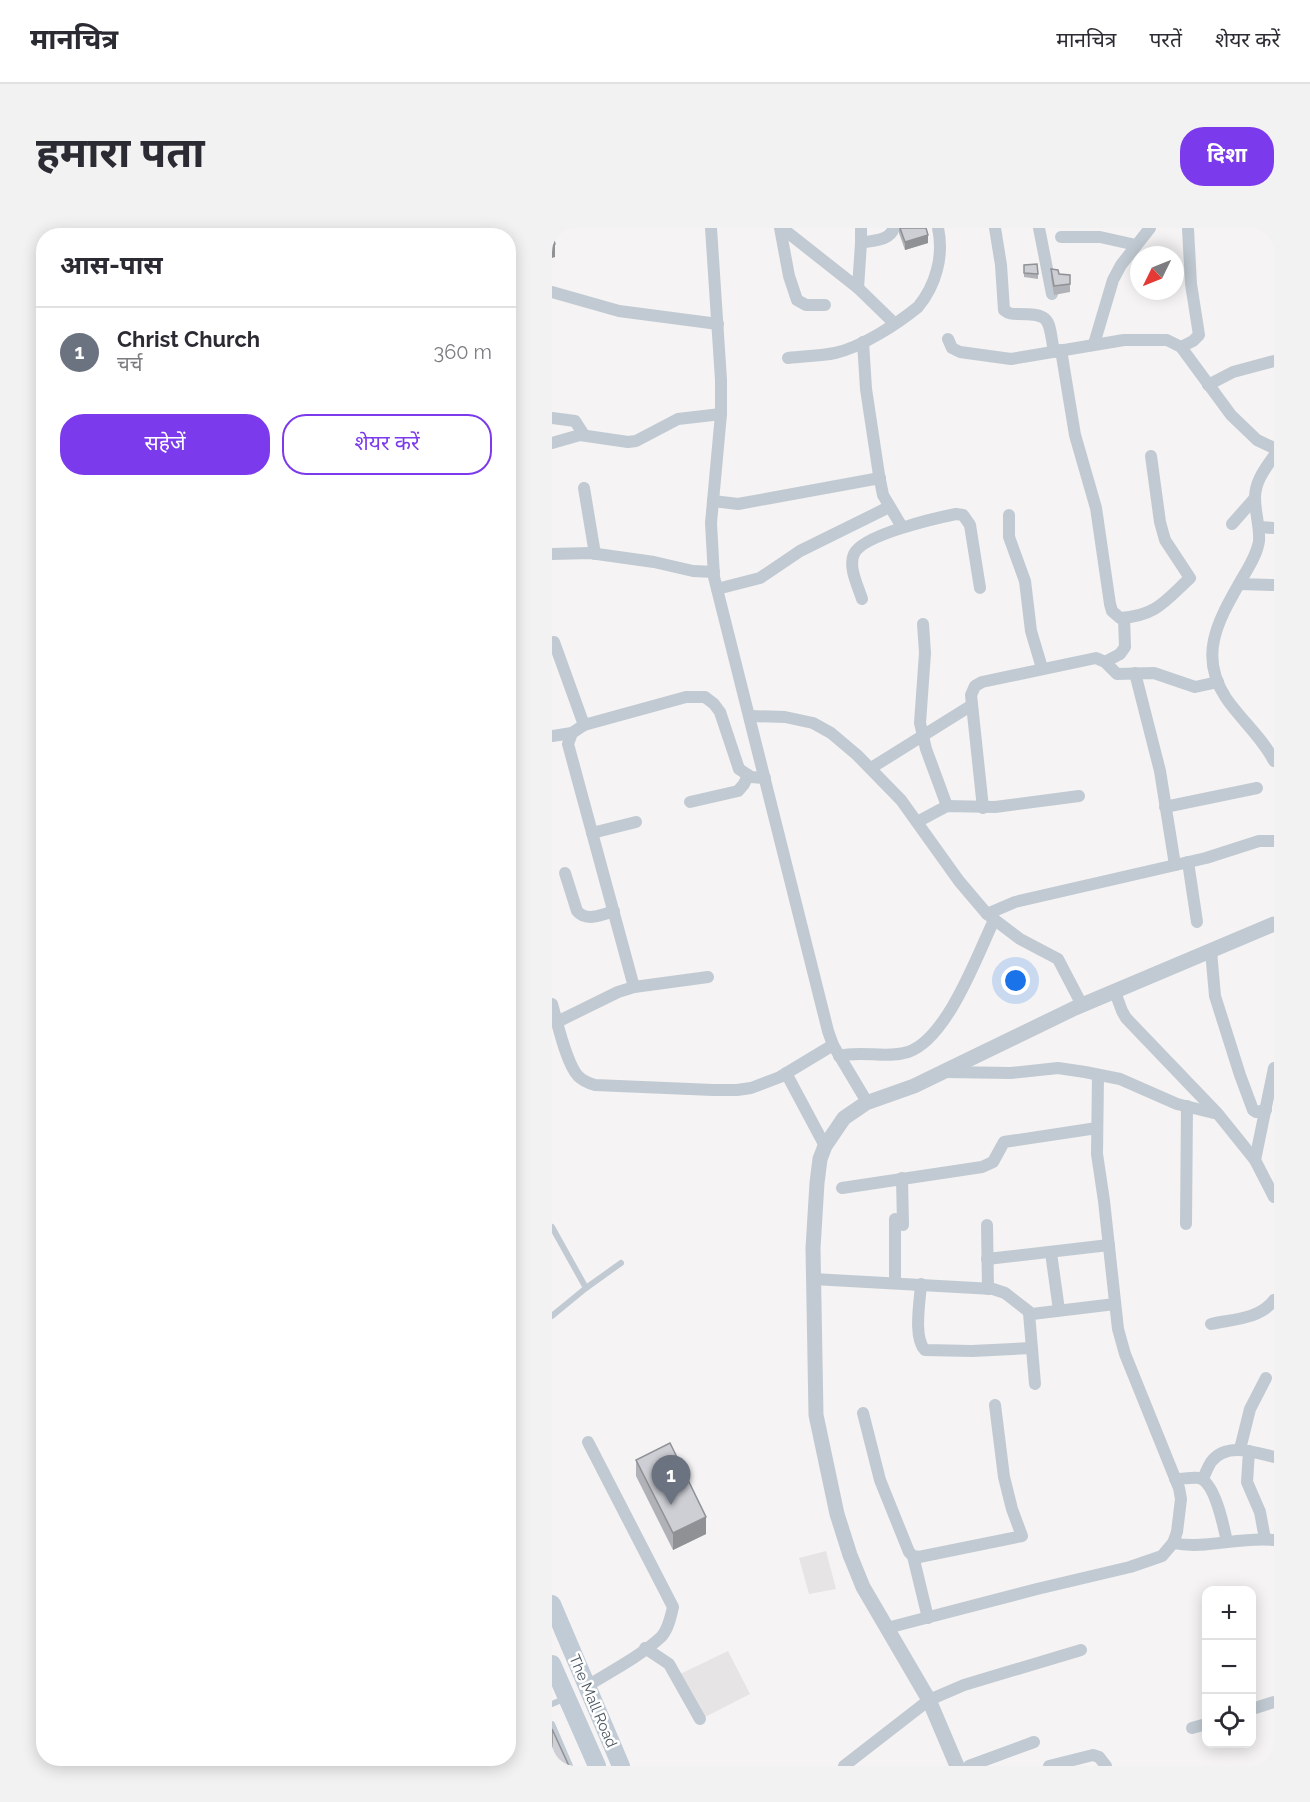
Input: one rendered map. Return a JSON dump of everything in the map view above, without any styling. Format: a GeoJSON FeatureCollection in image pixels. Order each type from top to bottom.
{"type":"FeatureCollection","features":[{"type":"Feature","properties":{"kind":"main road","name":"The Mall Road"},"geometry":{"type":"LineString","coordinates":[[552,1604],[621,1766]]}},
{"type":"Feature","properties":{"kind":"main road","name":"The Mall Road"},"geometry":{"type":"LineString","coordinates":[[552,1664],[559,1701],[597,1766]]}},
{"type":"Feature","properties":{"kind":"street"},"geometry":{"type":"LineString","coordinates":[[711,228],[718,324],[721,414],[711,523],[717,589],[800,922],[836,1050],[867,1102]]}},
{"type":"Feature","properties":{"kind":"street"},"geometry":{"type":"LineString","coordinates":[[825,305],[806,305],[797,300],[789,276],[781,228],[796,233],[894,323]]}},
{"type":"Feature","properties":{"kind":"street"},"geometry":{"type":"LineString","coordinates":[[858,288],[861,228]]}},
{"type":"Feature","properties":{"kind":"street"},"geometry":{"type":"LineString","coordinates":[[861,243],[886,238],[894,228]]}},
{"type":"Feature","properties":{"kind":"street"},"geometry":{"type":"LineString","coordinates":[[788,358],[837,352],[863,342],[911,313],[924,300],[940,259],[938,228]]}},
{"type":"Feature","properties":{"kind":"street"},"geometry":{"type":"LineString","coordinates":[[995,228],[1001,265],[1004,310],[1011,314],[1039,314],[1050,327],[1075,435],[1096,507],[1110,604],[1115,616],[1124,618],[1145,615],[1159,606],[1190,578],[1165,540],[1160,522],[1151,456]]}},
{"type":"Feature","properties":{"kind":"street"},"geometry":{"type":"LineString","coordinates":[[1039,228],[1052,294]]}},
{"type":"Feature","properties":{"kind":"street"},"geometry":{"type":"LineString","coordinates":[[1095,344],[1113,280],[1150,228]]}},
{"type":"Feature","properties":{"kind":"street"},"geometry":{"type":"LineString","coordinates":[[1181,347],[1199,335],[1186,228]]}},
{"type":"Feature","properties":{"kind":"street"},"geometry":{"type":"LineString","coordinates":[[1061,237],[1100,237],[1136,245]]}},
{"type":"Feature","properties":{"kind":"street"},"geometry":{"type":"LineString","coordinates":[[552,292],[619,311],[718,324]]}},
{"type":"Feature","properties":{"kind":"street"},"geometry":{"type":"LineString","coordinates":[[948,339],[950,346],[956,351],[1011,359],[1095,344],[1150,339],[1167,340],[1181,347],[1232,415],[1257,440],[1274,448]]}},
{"type":"Feature","properties":{"kind":"street"},"geometry":{"type":"LineString","coordinates":[[863,342],[866,389],[883,495],[902,527]]}},
{"type":"Feature","properties":{"kind":"street"},"geometry":{"type":"LineString","coordinates":[[1208,385],[1233,372],[1274,361]]}},
{"type":"Feature","properties":{"kind":"street"},"geometry":{"type":"LineString","coordinates":[[552,442],[585,435],[628,442],[636,441],[678,419],[721,414]]}},
{"type":"Feature","properties":{"kind":"street"},"geometry":{"type":"LineString","coordinates":[[552,418],[575,421],[585,435]]}},
{"type":"Feature","properties":{"kind":"street"},"geometry":{"type":"LineString","coordinates":[[1274,456],[1259,479],[1255,498],[1259,527],[1257,549],[1220,617],[1215,633],[1213,659],[1218,682],[1226,697],[1268,749],[1274,761]]}},
{"type":"Feature","properties":{"kind":"street"},"geometry":{"type":"LineString","coordinates":[[713,501],[738,504],[880,478]]}},
{"type":"Feature","properties":{"kind":"street"},"geometry":{"type":"LineString","coordinates":[[584,488],[595,554]]}},
{"type":"Feature","properties":{"kind":"street"},"geometry":{"type":"LineString","coordinates":[[1232,524],[1255,498]]}},
{"type":"Feature","properties":{"kind":"street"},"geometry":{"type":"LineString","coordinates":[[717,589],[760,578],[800,551],[889,507]]}},
{"type":"Feature","properties":{"kind":"street"},"geometry":{"type":"LineString","coordinates":[[862,599],[852,566],[856,550],[902,527],[956,514],[963,515],[970,525],[980,588]]}},
{"type":"Feature","properties":{"kind":"street"},"geometry":{"type":"LineString","coordinates":[[1009,515],[1010,537],[1024,581],[1031,631],[1042,668]]}},
{"type":"Feature","properties":{"kind":"street"},"geometry":{"type":"LineString","coordinates":[[1259,527],[1274,528]]}},
{"type":"Feature","properties":{"kind":"street"},"geometry":{"type":"LineString","coordinates":[[552,554],[595,554],[654,562],[693,571],[714,572]]}},
{"type":"Feature","properties":{"kind":"street"},"geometry":{"type":"LineString","coordinates":[[1239,584],[1274,585]]}},
{"type":"Feature","properties":{"kind":"street"},"geometry":{"type":"LineString","coordinates":[[1105,662],[1120,654],[1125,647],[1124,618]]}},
{"type":"Feature","properties":{"kind":"street"},"geometry":{"type":"LineString","coordinates":[[923,624],[925,653],[920,723],[926,749],[947,806]]}},
{"type":"Feature","properties":{"kind":"street"},"geometry":{"type":"LineString","coordinates":[[554,642],[584,725]]}},
{"type":"Feature","properties":{"kind":"street"},"geometry":{"type":"LineString","coordinates":[[983,808],[972,705],[972,689],[982,682],[1095,658],[1105,662],[1117,674],[1154,673],[1195,687],[1218,682]]}},
{"type":"Feature","properties":{"kind":"street"},"geometry":{"type":"LineString","coordinates":[[1135,673],[1160,771],[1175,865]]}},
{"type":"Feature","properties":{"kind":"street"},"geometry":{"type":"LineString","coordinates":[[552,736],[572,733],[584,725],[686,697],[705,698],[720,712],[739,769],[747,775],[765,778]]}},
{"type":"Feature","properties":{"kind":"street"},"geometry":{"type":"LineString","coordinates":[[871,768],[972,705]]}},
{"type":"Feature","properties":{"kind":"street"},"geometry":{"type":"LineString","coordinates":[[750,716],[800,718],[831,733],[871,768],[901,800],[959,881],[991,917],[1020,939],[1059,959],[1082,1005]]}},
{"type":"Feature","properties":{"kind":"street"},"geometry":{"type":"LineString","coordinates":[[572,733],[568,744],[634,987]]}},
{"type":"Feature","properties":{"kind":"street"},"geometry":{"type":"LineString","coordinates":[[690,802],[738,791],[747,775]]}},
{"type":"Feature","properties":{"kind":"street"},"geometry":{"type":"LineString","coordinates":[[1165,807],[1257,788]]}},
{"type":"Feature","properties":{"kind":"street"},"geometry":{"type":"LineString","coordinates":[[917,822],[947,806],[983,808],[1079,796]]}},
{"type":"Feature","properties":{"kind":"street"},"geometry":{"type":"LineString","coordinates":[[592,833],[636,822]]}},
{"type":"Feature","properties":{"kind":"street"},"geometry":{"type":"LineString","coordinates":[[552,1004],[556,1027],[574,1070],[586,1082],[595,1085],[736,1090],[766,1083],[836,1050],[856,1053],[908,1052],[926,1041],[946,1017],[955,1002],[991,917],[1015,902],[1188,862],[1259,841],[1274,841]]}},
{"type":"Feature","properties":{"kind":"street"},"geometry":{"type":"LineString","coordinates":[[1188,862],[1197,922]]}},
{"type":"Feature","properties":{"kind":"street"},"geometry":{"type":"LineString","coordinates":[[565,873],[579,915],[590,918],[614,912]]}},
{"type":"Feature","properties":{"kind":"street"},"geometry":{"type":"LineString","coordinates":[[957,1766],[929,1700],[863,1587],[837,1514],[816,1415],[813,1279],[817,1183],[825,1146],[844,1118],[867,1102],[914,1086],[1082,1005],[1274,924]]}},
{"type":"Feature","properties":{"kind":"street"},"geometry":{"type":"LineString","coordinates":[[1211,951],[1215,996],[1240,1075],[1253,1110],[1257,1112],[1266,1110]]}},
{"type":"Feature","properties":{"kind":"street"},"geometry":{"type":"LineString","coordinates":[[556,1027],[607,996],[634,987],[708,977]]}},
{"type":"Feature","properties":{"kind":"street"},"geometry":{"type":"LineString","coordinates":[[1115,992],[1126,1018],[1218,1114],[1256,1160],[1270,1184],[1274,1197]]}},
{"type":"Feature","properties":{"kind":"street"},"geometry":{"type":"LineString","coordinates":[[943,1072],[1011,1073],[1058,1068],[1098,1074],[1120,1079],[1186,1106],[1218,1114]]}},
{"type":"Feature","properties":{"kind":"street"},"geometry":{"type":"LineString","coordinates":[[1256,1160],[1274,1068]]}},
{"type":"Feature","properties":{"kind":"street"},"geometry":{"type":"LineString","coordinates":[[786,1073],[825,1146]]}},
{"type":"Feature","properties":{"kind":"street"},"geometry":{"type":"LineString","coordinates":[[887,1628],[1037,1589],[1130,1568],[1162,1556],[1173,1543],[1177,1532],[1181,1499],[1125,1354],[1118,1329],[1096,1155],[1098,1074]]}},
{"type":"Feature","properties":{"kind":"street"},"geometry":{"type":"LineString","coordinates":[[1186,1106],[1186,1224]]}},
{"type":"Feature","properties":{"kind":"street"},"geometry":{"type":"LineString","coordinates":[[842,1188],[982,1167],[993,1162],[1004,1143],[1097,1128]]}},
{"type":"Feature","properties":{"kind":"street"},"geometry":{"type":"LineString","coordinates":[[895,1283],[902,1178]]}},
{"type":"Feature","properties":{"kind":"street"},"geometry":{"type":"LineString","coordinates":[[987,1225],[988,1289]]}},
{"type":"Feature","properties":{"kind":"street"},"geometry":{"type":"LineString","coordinates":[[987,1260],[1109,1245]]}},
{"type":"Feature","properties":{"kind":"street"},"geometry":{"type":"LineString","coordinates":[[1051,1253],[1059,1310]]}},
{"type":"Feature","properties":{"kind":"street"},"geometry":{"type":"LineString","coordinates":[[813,1279],[999,1290],[1029,1313],[1035,1314],[1115,1304]]}},
{"type":"Feature","properties":{"kind":"street"},"geometry":{"type":"LineString","coordinates":[[921,1284],[918,1334],[920,1344],[925,1350],[972,1351],[1031,1348]]}},
{"type":"Feature","properties":{"kind":"street"},"geometry":{"type":"LineString","coordinates":[[1211,1324],[1253,1315],[1269,1307],[1274,1300]]}},
{"type":"Feature","properties":{"kind":"street"},"geometry":{"type":"LineString","coordinates":[[1029,1313],[1035,1384]]}},
{"type":"Feature","properties":{"kind":"street"},"geometry":{"type":"LineString","coordinates":[[1173,1543],[1185,1546],[1269,1540],[1263,1519],[1246,1482],[1245,1450],[1250,1409],[1266,1378]]}},
{"type":"Feature","properties":{"kind":"street"},"geometry":{"type":"LineString","coordinates":[[913,1556],[928,1557],[1022,1536],[1012,1509],[1004,1476],[995,1405]]}},
{"type":"Feature","properties":{"kind":"street"},"geometry":{"type":"LineString","coordinates":[[863,1413],[883,1487],[906,1545],[913,1556],[928,1618]]}},
{"type":"Feature","properties":{"kind":"street"},"geometry":{"type":"LineString","coordinates":[[587,1686],[663,1635],[673,1606],[588,1442]]}},
{"type":"Feature","properties":{"kind":"street"},"geometry":{"type":"LineString","coordinates":[[1203,1479],[1216,1457],[1245,1450],[1274,1457]]}},
{"type":"Feature","properties":{"kind":"street"},"geometry":{"type":"LineString","coordinates":[[1175,1479],[1203,1479],[1209,1486],[1222,1516],[1227,1542]]}},
{"type":"Feature","properties":{"kind":"street"},"geometry":{"type":"LineString","coordinates":[[645,1648],[669,1664],[700,1719]]}},
{"type":"Feature","properties":{"kind":"street"},"geometry":{"type":"LineString","coordinates":[[844,1766],[929,1700],[964,1685],[1081,1650]]}},
{"type":"Feature","properties":{"kind":"street"},"geometry":{"type":"LineString","coordinates":[[1256,1707],[1274,1701]]}},
{"type":"Feature","properties":{"kind":"street"},"geometry":{"type":"LineString","coordinates":[[1192,1728],[1202,1725]]}},
{"type":"Feature","properties":{"kind":"street"},"geometry":{"type":"LineString","coordinates":[[969,1766],[1034,1742]]}},
{"type":"Feature","properties":{"kind":"street"},"geometry":{"type":"LineString","coordinates":[[1049,1766],[1093,1755],[1099,1757],[1106,1766]]}},
{"type":"Feature","properties":{"kind":"lane"},"geometry":{"type":"LineString","coordinates":[[552,1227],[586,1287]]}},
{"type":"Feature","properties":{"kind":"lane"},"geometry":{"type":"LineString","coordinates":[[552,1316],[586,1287],[621,1263]]}},
{"type":"Feature","properties":{"kind":"lane"},"geometry":{"type":"LineString","coordinates":[[552,1724],[570,1766]]}},
{"type":"Feature","properties":{"kind":"shaded area"},"geometry":{"type":"Polygon","coordinates":[[[826,1551],[836,1589],[809,1594],[799,1558],[826,1551]]]}},
{"type":"Feature","properties":{"kind":"shaded area"},"geometry":{"type":"Polygon","coordinates":[[[728,1651],[750,1694],[703,1718],[678,1675],[728,1651]]]}},
{"type":"Feature","properties":{"kind":"building"},"geometry":{"type":"Polygon","coordinates":[[[900,228],[926,228],[928,235],[905,242],[900,228]]]}},
{"type":"Feature","properties":{"kind":"building"},"geometry":{"type":"Polygon","coordinates":[[[1037,264],[1038,274],[1024,273],[1024,265],[1037,264]]]}},
{"type":"Feature","properties":{"kind":"building"},"geometry":{"type":"Polygon","coordinates":[[[1051,269],[1058,270],[1059,274],[1070,275],[1070,284],[1054,286],[1051,269]]]}},
{"type":"Feature","properties":{"kind":"building"},"geometry":{"type":"Polygon","coordinates":[[[670,1443],[706,1517],[673,1533],[636,1460],[670,1443]]]}},
{"type":"Feature","properties":{"kind":"building"},"geometry":{"type":"Polygon","coordinates":[[[552,1729],[569,1766],[552,1766],[552,1729]]]}},
{"type":"Feature","properties":{"kind":"place","name":"Christ Church"},"geometry":{"type":"Point","coordinates":[671,1505]}}]}
